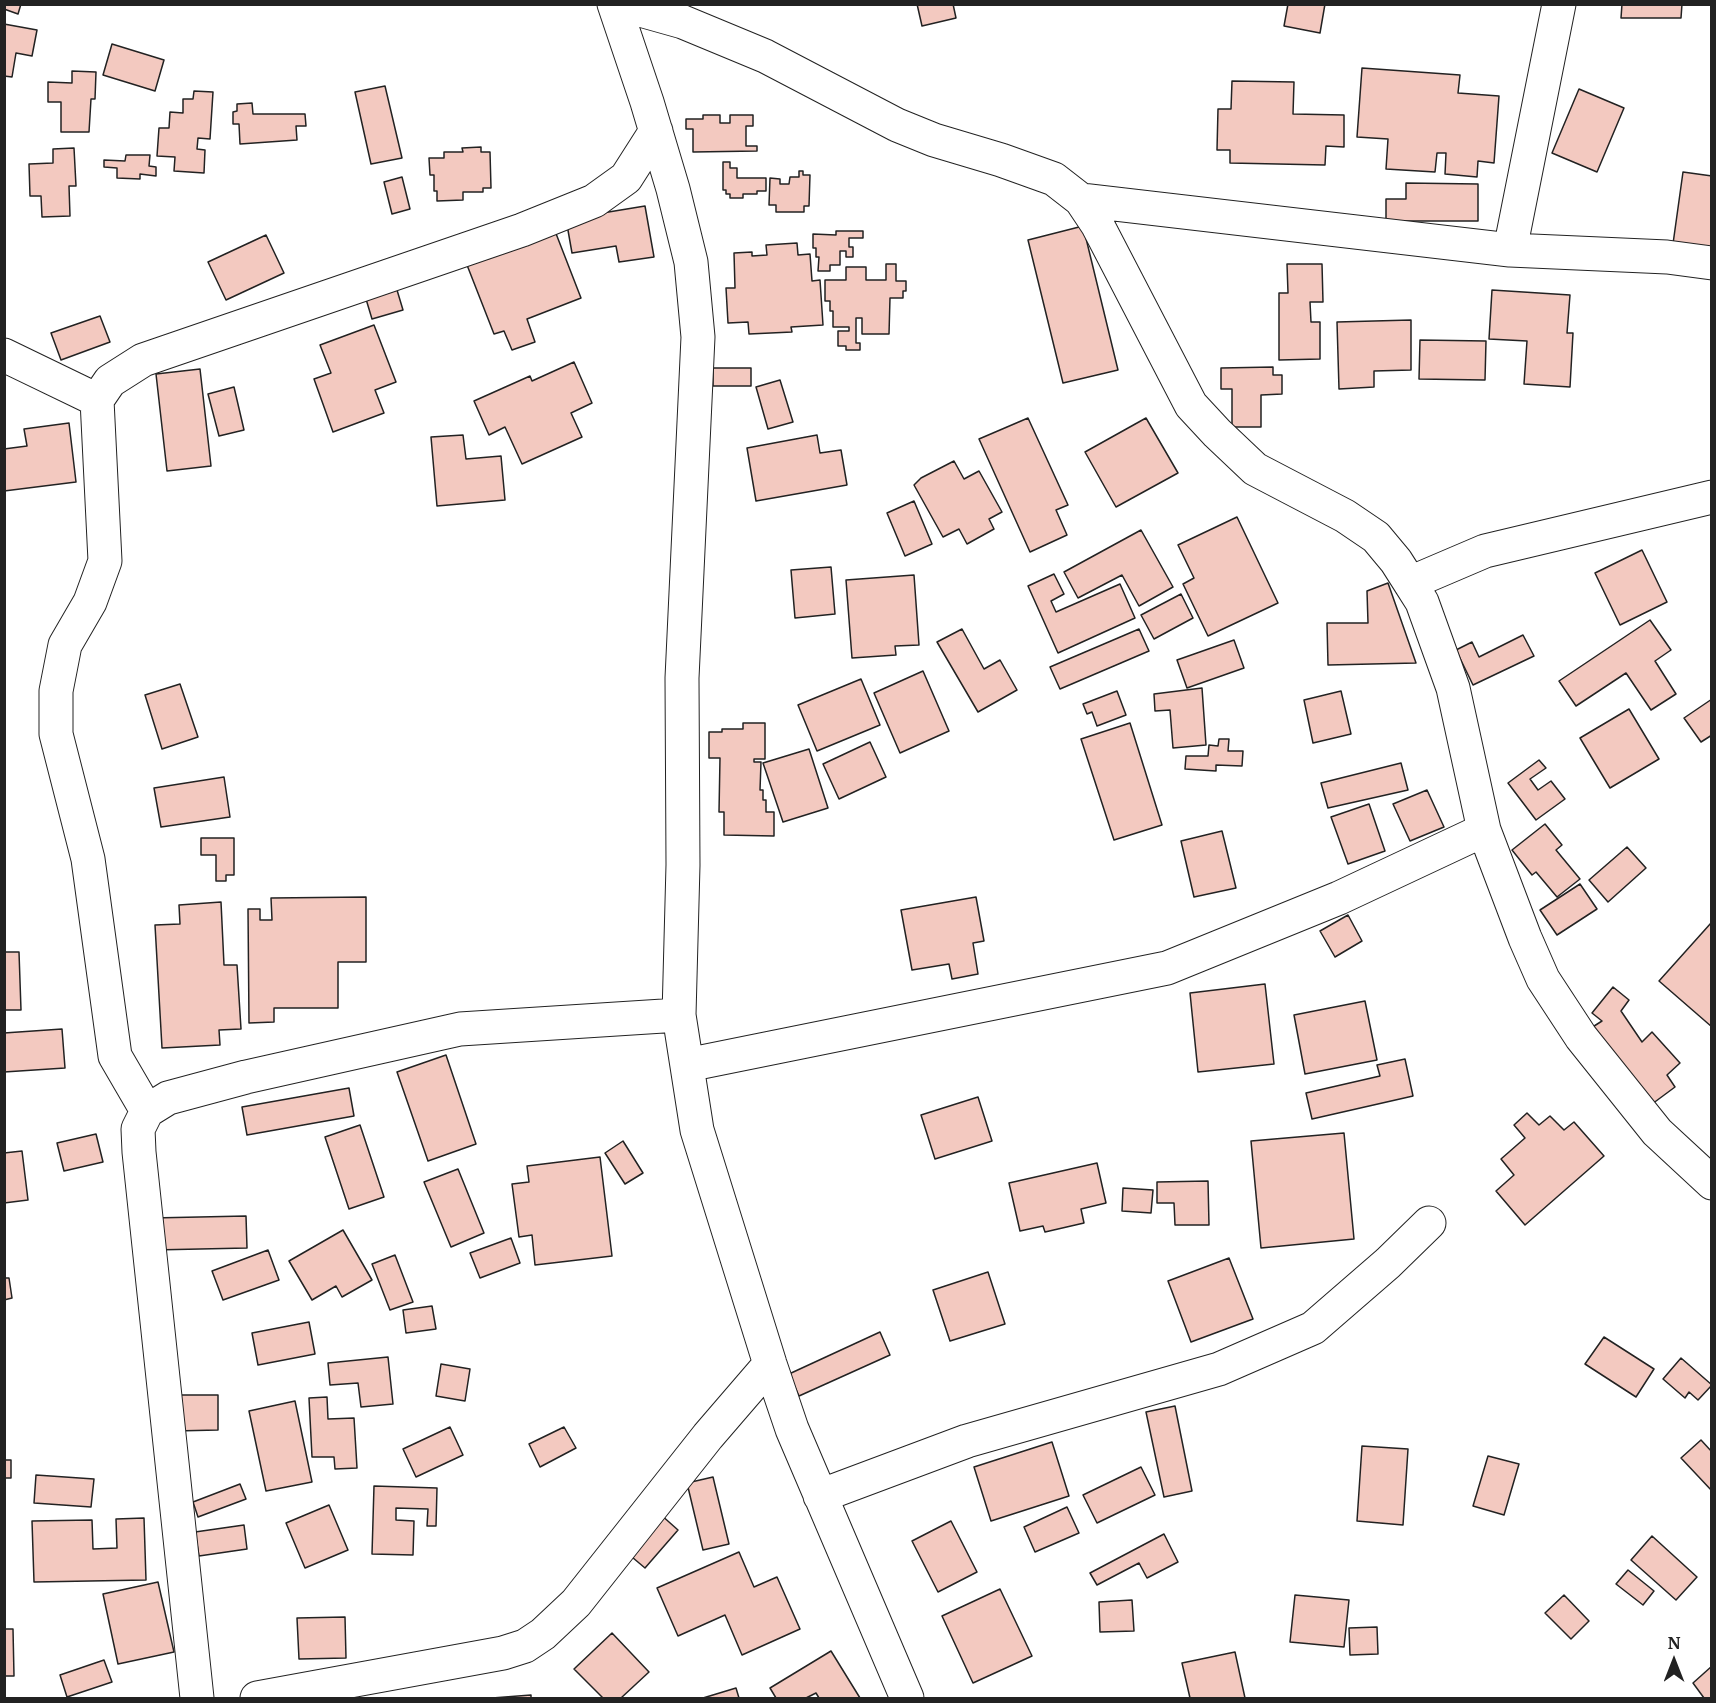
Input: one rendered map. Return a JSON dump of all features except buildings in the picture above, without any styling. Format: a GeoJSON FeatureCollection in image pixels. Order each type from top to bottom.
{"type":"FeatureCollection","features":[{"type":"Feature","properties":{"kind":"street"},"geometry":{"type":"LineString","coordinates":[[614,4],[674,189],[692,262],[698,337],[682,678],[683,865],[679,1015],[697,1130],[792,1429],[907,1698]]}},
{"type":"Feature","properties":{"kind":"street"},"geometry":{"type":"LineString","coordinates":[[619,4],[683,22],[755,52],[897,125],[934,140],[1054,179],[1080,200],[1097,224],[1191,405],[1255,469],[1345,516],[1376,537],[1396,561],[1422,602],[1454,688],[1484,830],[1543,979],[1581,1037],[1657,1132],[1712,1183]]}},
{"type":"Feature","properties":{"kind":"street"},"geometry":{"type":"LineString","coordinates":[[1510,250],[1559,4]]}},
{"type":"Feature","properties":{"kind":"street"},"geometry":{"type":"LineString","coordinates":[[147,1111],[115,1056],[88,859],[56,734],[56,690],[65,645],[90,602],[105,561],[97,400],[110,381],[143,360],[522,230],[594,201],[626,178],[656,131]]}},
{"type":"Feature","properties":{"kind":"street"},"geometry":{"type":"LineString","coordinates":[[1080,200],[1510,250],[1667,258],[1712,263]]}},
{"type":"Feature","properties":{"kind":"street"},"geometry":{"type":"LineString","coordinates":[[4,355],[97,400]]}},
{"type":"Feature","properties":{"kind":"street"},"geometry":{"type":"LineString","coordinates":[[1410,583],[1485,551],[1712,496]]}},
{"type":"Feature","properties":{"kind":"street"},"geometry":{"type":"LineString","coordinates":[[687,1065],[1167,968],[1340,898],[1484,830]]}},
{"type":"Feature","properties":{"kind":"street"},"geometry":{"type":"LineString","coordinates":[[197,1698],[139,1152],[138,1129],[147,1111],[168,1098],[246,1077],[460,1029],[679,1015]]}},
{"type":"Feature","properties":{"kind":"street"},"geometry":{"type":"LineString","coordinates":[[820,1496],[967,1441],[1219,1369],[1313,1328],[1388,1263],[1429,1223]]}},
{"type":"Feature","properties":{"kind":"street"},"geometry":{"type":"LineString","coordinates":[[257,1698],[503,1653],[525,1646],[543,1634],[576,1603],[708,1436],[770,1364]]}}]}
